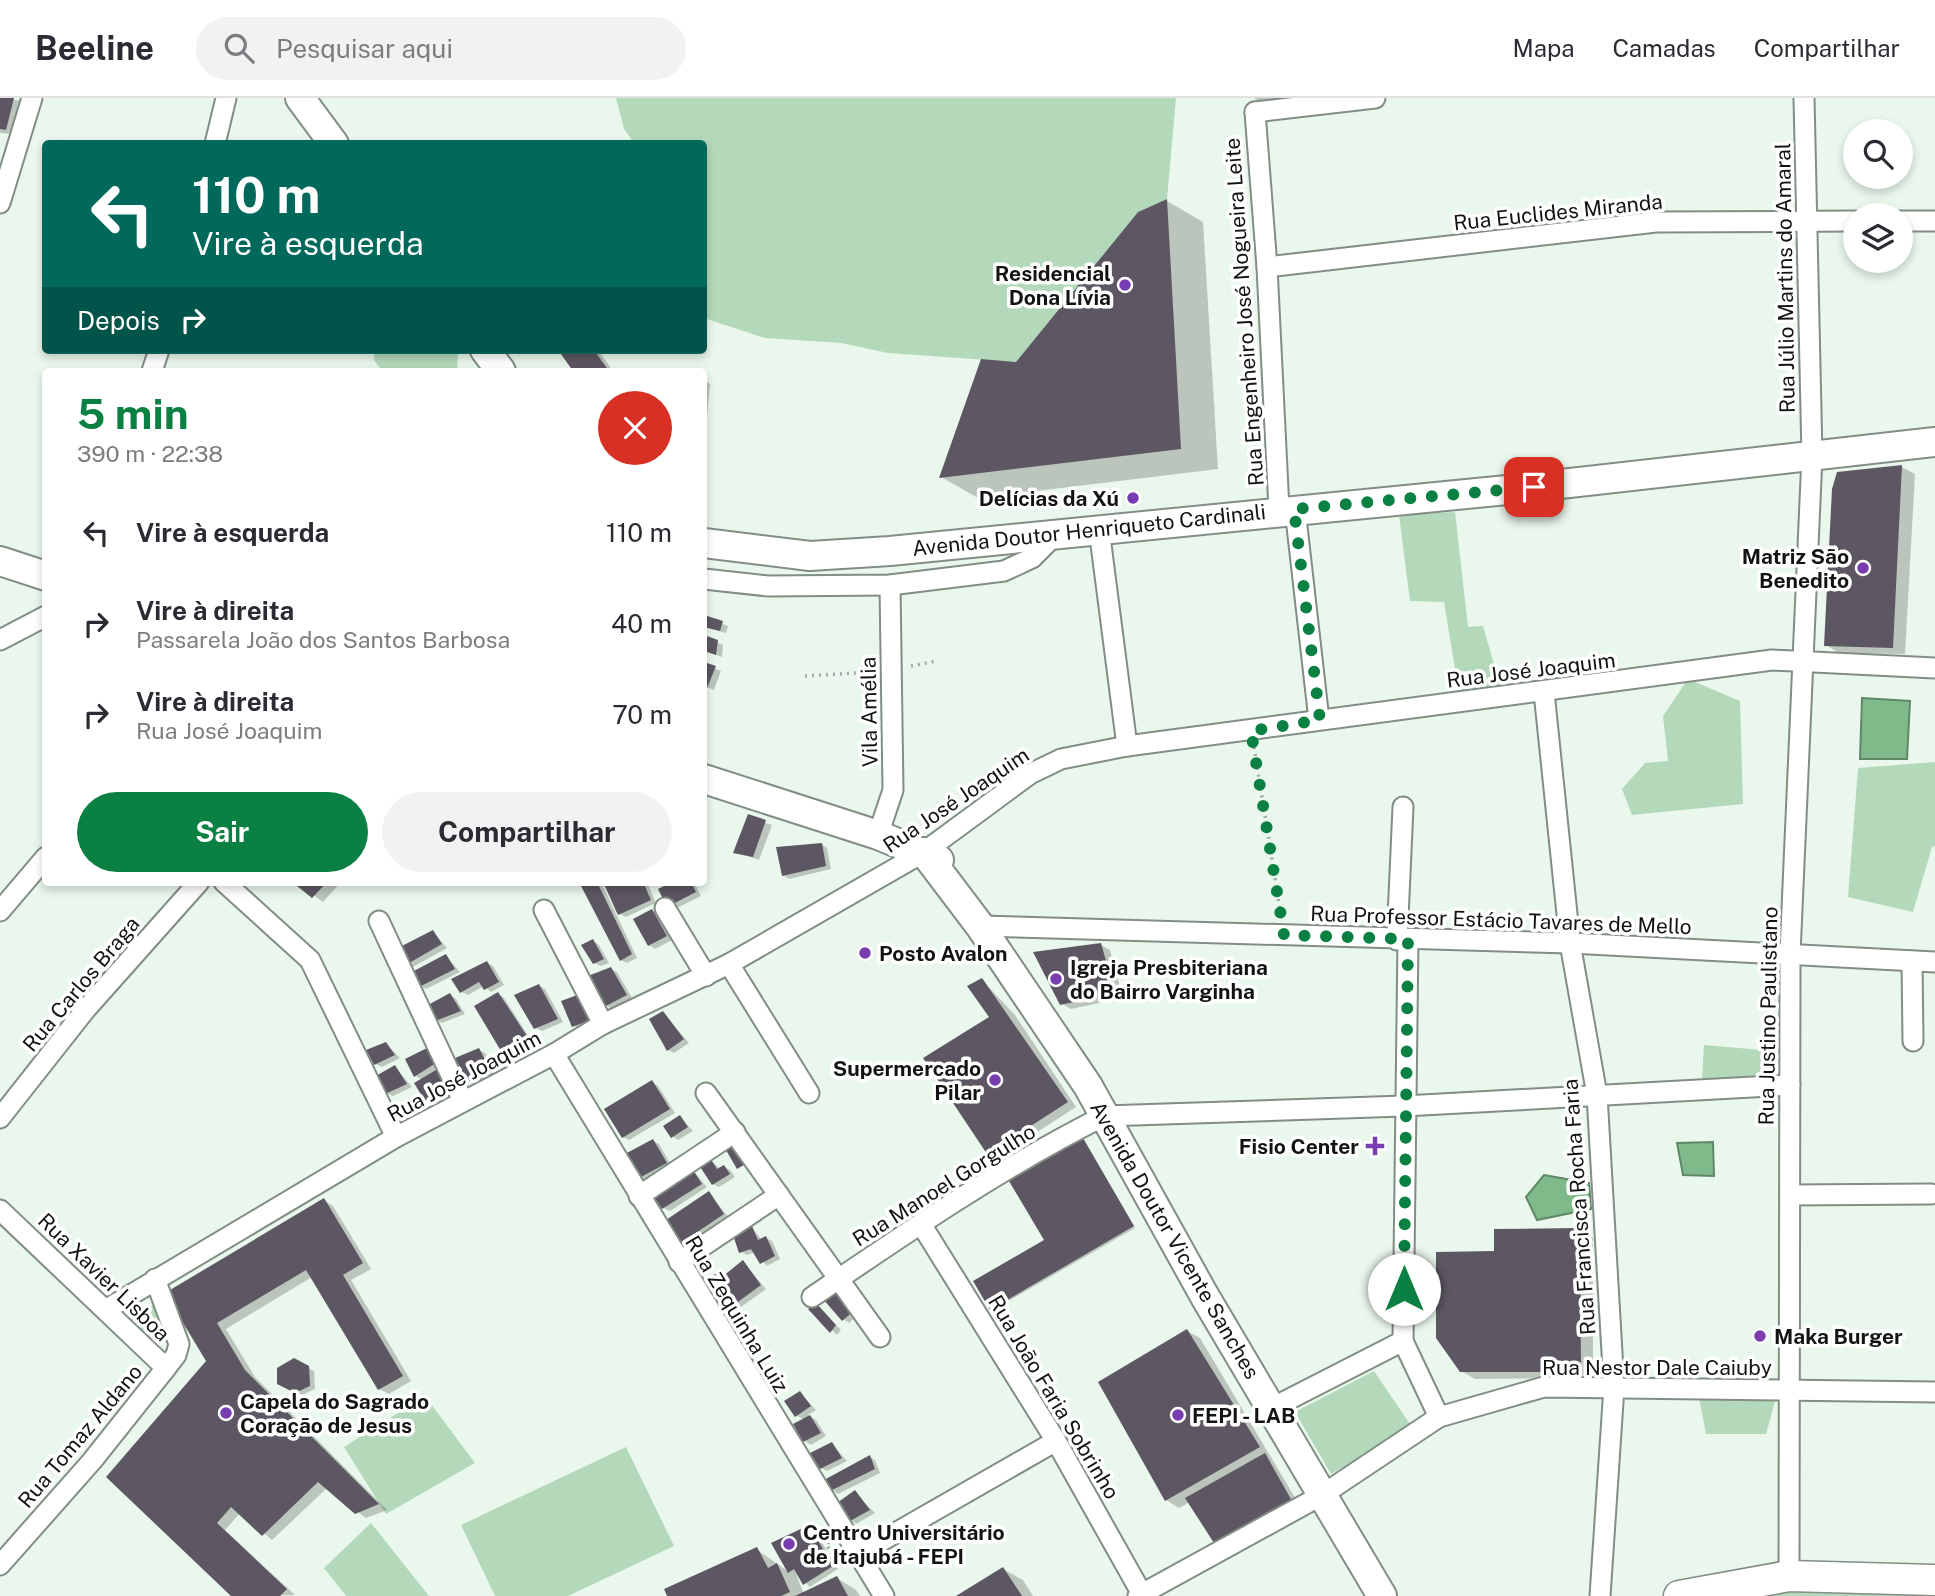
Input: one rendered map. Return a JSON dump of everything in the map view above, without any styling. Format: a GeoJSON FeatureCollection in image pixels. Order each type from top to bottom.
{"type":"FeatureCollection","features":[{"type":"Feature","properties":{"kind":"main road"},"geometry":{"type":"LineString","coordinates":[[300,98],[331,140]]}},
{"type":"Feature","properties":{"kind":"main road"},"geometry":{"type":"LineString","coordinates":[[488,354],[499,368]]}},
{"type":"Feature","properties":{"kind":"main road","name":"Avenida Doutor Henriqueto Cardinali"},"geometry":{"type":"LineString","coordinates":[[707,543],[810,556],[1507,490],[1935,442]]}},
{"type":"Feature","properties":{"kind":"main road"},"geometry":{"type":"LineString","coordinates":[[0,561],[42,575]]}},
{"type":"Feature","properties":{"kind":"main road","name":"Avenida Doutor Vicente Sanches"},"geometry":{"type":"LineString","coordinates":[[707,780],[878,835],[942,861],[979,909],[980,926],[1088,1086],[1204,1295],[1382,1596]]}},
{"type":"Feature","properties":{"kind":"main road"},"geometry":{"type":"LineString","coordinates":[[1679,1596],[1790,1577],[1935,1580]]}},
{"type":"Feature","properties":{"kind":"street"},"geometry":{"type":"LineString","coordinates":[[0,203],[32,98]]}},
{"type":"Feature","properties":{"kind":"street"},"geometry":{"type":"LineString","coordinates":[[216,140],[226,98]]}},
{"type":"Feature","properties":{"kind":"street"},"geometry":{"type":"LineString","coordinates":[[1255,112],[1270,98]]}},
{"type":"Feature","properties":{"kind":"street"},"geometry":{"type":"LineString","coordinates":[[1255,112],[1375,98]]}},
{"type":"Feature","properties":{"kind":"street","name":"Rua Júlio Martins do Amaral"},"geometry":{"type":"LineString","coordinates":[[1804,98],[1812,456]]}},
{"type":"Feature","properties":{"kind":"street","name":"Rua Engenheiro José Nogueira Leite"},"geometry":{"type":"LineString","coordinates":[[1255,112],[1287,510],[1320,720]]}},
{"type":"Feature","properties":{"kind":"street"},"geometry":{"type":"LineString","coordinates":[[0,139],[20,139]]}},
{"type":"Feature","properties":{"kind":"street","name":"Rua Euclides Miranda"},"geometry":{"type":"LineString","coordinates":[[1267,267],[1656,222],[1843,221]]}},
{"type":"Feature","properties":{"kind":"street"},"geometry":{"type":"LineString","coordinates":[[1913,221],[1935,221]]}},
{"type":"Feature","properties":{"kind":"street","name":"Rua Justino Paulistano"},"geometry":{"type":"LineString","coordinates":[[1790,1577],[1790,954],[1812,456]]}},
{"type":"Feature","properties":{"kind":"street"},"geometry":{"type":"LineString","coordinates":[[1099,529],[1128,746]]}},
{"type":"Feature","properties":{"kind":"street"},"geometry":{"type":"LineString","coordinates":[[707,579],[768,586],[890,585],[1004,570],[1032,558],[1057,533]]}},
{"type":"Feature","properties":{"kind":"street","name":"Vila Amélia"},"geometry":{"type":"LineString","coordinates":[[878,835],[893,790],[890,585]]}},
{"type":"Feature","properties":{"kind":"street"},"geometry":{"type":"LineString","coordinates":[[0,640],[42,618]]}},
{"type":"Feature","properties":{"kind":"street","name":"Rua José Joaquim"},"geometry":{"type":"LineString","coordinates":[[107,1309],[396,1138],[554,1054],[603,1024],[729,964],[924,852],[1030,774],[1061,759],[1128,746],[1772,660],[1935,668]]}},
{"type":"Feature","properties":{"kind":"street","name":"Rua Francisca Rocha Faria"},"geometry":{"type":"LineString","coordinates":[[1544,692],[1570,943],[1597,1095],[1614,1387],[1600,1596]]}},
{"type":"Feature","properties":{"kind":"street"},"geometry":{"type":"LineString","coordinates":[[1403,807],[1403,1341],[1439,1417]]}},
{"type":"Feature","properties":{"kind":"street"},"geometry":{"type":"LineString","coordinates":[[0,911],[42,862]]}},
{"type":"Feature","properties":{"kind":"street","name":"Rua Carlos Braga"},"geometry":{"type":"LineString","coordinates":[[0,1118],[86,1009],[195,886]]}},
{"type":"Feature","properties":{"kind":"street"},"geometry":{"type":"LineString","coordinates":[[228,886],[310,960],[396,1138]]}},
{"type":"Feature","properties":{"kind":"street"},"geometry":{"type":"LineString","coordinates":[[665,908],[706,976]]}},
{"type":"Feature","properties":{"kind":"street"},"geometry":{"type":"LineString","coordinates":[[544,910],[603,1024]]}},
{"type":"Feature","properties":{"kind":"street"},"geometry":{"type":"LineString","coordinates":[[379,921],[464,1101]]}},
{"type":"Feature","properties":{"kind":"street","name":"Rua Professor Estácio Tavares de Mello"},"geometry":{"type":"LineString","coordinates":[[980,926],[1570,943],[1935,962]]}},
{"type":"Feature","properties":{"kind":"street"},"geometry":{"type":"LineString","coordinates":[[1912,961],[1913,1041]]}},
{"type":"Feature","properties":{"kind":"street"},"geometry":{"type":"LineString","coordinates":[[729,964],[809,1093]]}},
{"type":"Feature","properties":{"kind":"street","name":"Rua Zequinha Luiz"},"geometry":{"type":"LineString","coordinates":[[554,1054],[884,1596]]}},
{"type":"Feature","properties":{"kind":"street"},"geometry":{"type":"LineString","coordinates":[[1104,1116],[1404,1106],[1790,1085]]}},
{"type":"Feature","properties":{"kind":"street"},"geometry":{"type":"LineString","coordinates":[[706,1093],[880,1337]]}},
{"type":"Feature","properties":{"kind":"street","name":"Rua Manoel Gorgulho"},"geometry":{"type":"LineString","coordinates":[[813,1297],[920,1224],[1068,1134],[1104,1116]]}},
{"type":"Feature","properties":{"kind":"street"},"geometry":{"type":"LineString","coordinates":[[639,1196],[734,1132]]}},
{"type":"Feature","properties":{"kind":"street"},"geometry":{"type":"LineString","coordinates":[[1790,1195],[1931,1194]]}},
{"type":"Feature","properties":{"kind":"street"},"geometry":{"type":"LineString","coordinates":[[679,1262],[779,1195]]}},
{"type":"Feature","properties":{"kind":"street","name":"Rua Xavier Lisboa"},"geometry":{"type":"LineString","coordinates":[[0,1210],[166,1368],[176,1355],[179,1344],[155,1279]]}},
{"type":"Feature","properties":{"kind":"street","name":"Rua João Faria Sobrinho"},"geometry":{"type":"LineString","coordinates":[[920,1224],[1056,1441],[1141,1595]]}},
{"type":"Feature","properties":{"kind":"street"},"geometry":{"type":"LineString","coordinates":[[1272,1408],[1403,1341]]}},
{"type":"Feature","properties":{"kind":"street","name":"Rua Tomaz Aldano"},"geometry":{"type":"LineString","coordinates":[[0,1565],[92,1461],[166,1368]]}},
{"type":"Feature","properties":{"kind":"street","name":"Rua Nestor Dale Caiuby"},"geometry":{"type":"LineString","coordinates":[[1141,1595],[1322,1495],[1439,1417],[1544,1387],[1935,1392]]}},
{"type":"Feature","properties":{"kind":"street"},"geometry":{"type":"LineString","coordinates":[[857,1555],[1056,1441]]}},
{"type":"Feature","properties":{"kind":"path"},"geometry":{"type":"LineString","coordinates":[[1251,731],[1284,935]]}},
{"type":"Feature","properties":{"kind":"shaded area"},"geometry":{"type":"Polygon","coordinates":[[[616,98],[1176,98],[1167,199],[1138,212],[1016,362],[888,353],[841,343],[765,338],[707,319],[707,140],[632,140],[624,129],[616,98]]]}},
{"type":"Feature","properties":{"kind":"shaded area"},"geometry":{"type":"Polygon","coordinates":[[[374,354],[458,354],[457,368],[380,368],[374,360],[374,354]]]}},
{"type":"Feature","properties":{"kind":"shaded area"},"geometry":{"type":"Polygon","coordinates":[[[1455,512],[1468,627],[1483,626],[1501,689],[1459,693],[1444,602],[1410,601],[1399,515],[1455,512]]]}},
{"type":"Feature","properties":{"kind":"shaded area"},"geometry":{"type":"Polygon","coordinates":[[[1688,679],[1740,701],[1743,804],[1632,815],[1622,789],[1645,763],[1668,761],[1663,716],[1688,679]]]}},
{"type":"Feature","properties":{"kind":"shaded area"},"geometry":{"type":"Polygon","coordinates":[[[1862,698],[1910,701],[1907,759],[1860,759],[1862,698]]]}},
{"type":"Feature","properties":{"kind":"shaded area"},"geometry":{"type":"Polygon","coordinates":[[[1935,762],[1935,846],[1932,847],[1913,912],[1848,897],[1858,768],[1935,762]]]}},
{"type":"Feature","properties":{"kind":"shaded area"},"geometry":{"type":"Polygon","coordinates":[[[1704,1045],[1774,1051],[1773,1078],[1702,1081],[1704,1045]]]}},
{"type":"Feature","properties":{"kind":"shaded area"},"geometry":{"type":"Polygon","coordinates":[[[1713,1142],[1714,1176],[1683,1175],[1677,1143],[1713,1142]]]}},
{"type":"Feature","properties":{"kind":"shaded area"},"geometry":{"type":"Polygon","coordinates":[[[1544,1175],[1589,1183],[1591,1209],[1537,1220],[1526,1197],[1544,1175]]]}},
{"type":"Feature","properties":{"kind":"shaded area"},"geometry":{"type":"Polygon","coordinates":[[[154,1305],[166,1332],[147,1337],[128,1316],[154,1305]]]}},
{"type":"Feature","properties":{"kind":"shaded area"},"geometry":{"type":"Polygon","coordinates":[[[1374,1371],[1412,1427],[1331,1474],[1295,1412],[1374,1371]]]}},
{"type":"Feature","properties":{"kind":"shaded area"},"geometry":{"type":"Polygon","coordinates":[[[425,1396],[475,1463],[386,1514],[344,1447],[425,1396]]]}},
{"type":"Feature","properties":{"kind":"shaded area"},"geometry":{"type":"Polygon","coordinates":[[[1699,1397],[1776,1398],[1766,1434],[1706,1434],[1699,1397]]]}},
{"type":"Feature","properties":{"kind":"shaded area"},"geometry":{"type":"Polygon","coordinates":[[[626,1447],[674,1546],[568,1596],[495,1596],[461,1525],[626,1447]]]}},
{"type":"Feature","properties":{"kind":"shaded area"},"geometry":{"type":"Polygon","coordinates":[[[371,1523],[429,1596],[346,1596],[324,1568],[371,1523]]]}},
{"type":"Feature","properties":{"kind":"shaded area"},"geometry":{"type":"Polygon","coordinates":[[[1785,1587],[1935,1591],[1935,1596],[1732,1596],[1785,1587]]]}},
{"type":"Feature","properties":{"kind":"building"},"geometry":{"type":"Polygon","coordinates":[[[0,98],[14,98],[6,130],[0,129],[0,98]]]}},
{"type":"Feature","properties":{"kind":"building","name":"Residencial Dona Lívia"},"geometry":{"type":"Polygon","coordinates":[[[1167,199],[1181,449],[939,478],[981,359],[1016,362],[1138,212],[1167,199]]]}},
{"type":"Feature","properties":{"kind":"building"},"geometry":{"type":"Polygon","coordinates":[[[561,354],[597,354],[607,368],[571,368],[561,354]]]}},
{"type":"Feature","properties":{"kind":"building","name":"Matriz São Benedito"},"geometry":{"type":"Polygon","coordinates":[[[1902,465],[1893,648],[1824,646],[1832,489],[1837,472],[1902,465]]]}},
{"type":"Feature","properties":{"kind":"building"},"geometry":{"type":"Polygon","coordinates":[[[707,616],[723,621],[720,631],[707,628],[707,616]]]}},
{"type":"Feature","properties":{"kind":"building"},"geometry":{"type":"Polygon","coordinates":[[[707,636],[718,640],[716,655],[707,652],[707,636]]]}},
{"type":"Feature","properties":{"kind":"building"},"geometry":{"type":"Polygon","coordinates":[[[707,663],[716,666],[707,688],[707,663]]]}},
{"type":"Feature","properties":{"kind":"building"},"geometry":{"type":"Polygon","coordinates":[[[748,814],[766,820],[753,857],[733,853],[748,814]]]}},
{"type":"Feature","properties":{"kind":"building"},"geometry":{"type":"Polygon","coordinates":[[[822,843],[826,866],[782,876],[776,847],[822,843]]]}},
{"type":"Feature","properties":{"kind":"building"},"geometry":{"type":"Polygon","coordinates":[[[297,886],[323,886],[312,898],[297,886]]]}},
{"type":"Feature","properties":{"kind":"building"},"geometry":{"type":"Polygon","coordinates":[[[581,886],[599,886],[632,954],[620,961],[581,886]]]}},
{"type":"Feature","properties":{"kind":"building"},"geometry":{"type":"Polygon","coordinates":[[[605,886],[645,886],[651,900],[618,915],[605,886]]]}},
{"type":"Feature","properties":{"kind":"building"},"geometry":{"type":"Polygon","coordinates":[[[664,886],[693,886],[696,892],[667,907],[658,889],[664,886]]]}},
{"type":"Feature","properties":{"kind":"building"},"geometry":{"type":"Polygon","coordinates":[[[652,909],[667,936],[648,946],[633,919],[652,909]]]}},
{"type":"Feature","properties":{"kind":"building"},"geometry":{"type":"Polygon","coordinates":[[[433,930],[442,944],[404,966],[396,949],[433,930]]]}},
{"type":"Feature","properties":{"kind":"building"},"geometry":{"type":"Polygon","coordinates":[[[593,939],[604,959],[593,964],[581,945],[593,939]]]}},
{"type":"Feature","properties":{"kind":"building"},"geometry":{"type":"Polygon","coordinates":[[[1101,943],[1115,993],[1060,1005],[1033,952],[1101,943]]]}},
{"type":"Feature","properties":{"kind":"building"},"geometry":{"type":"Polygon","coordinates":[[[446,954],[455,969],[419,987],[410,973],[446,954]]]}},
{"type":"Feature","properties":{"kind":"building"},"geometry":{"type":"Polygon","coordinates":[[[487,961],[499,982],[484,990],[479,982],[460,993],[451,979],[487,961]]]}},
{"type":"Feature","properties":{"kind":"building"},"geometry":{"type":"Polygon","coordinates":[[[611,967],[627,995],[604,1007],[588,976],[611,967]]]}},
{"type":"Feature","properties":{"kind":"building","name":"Supermercado Pilar"},"geometry":{"type":"Polygon","coordinates":[[[982,978],[1068,1102],[987,1154],[923,1058],[989,1017],[967,986],[982,978]]]}},
{"type":"Feature","properties":{"kind":"building"},"geometry":{"type":"Polygon","coordinates":[[[539,984],[558,1019],[534,1029],[514,995],[539,984]]]}},
{"type":"Feature","properties":{"kind":"building"},"geometry":{"type":"Polygon","coordinates":[[[498,992],[527,1036],[501,1051],[474,1006],[498,992]]]}},
{"type":"Feature","properties":{"kind":"building"},"geometry":{"type":"Polygon","coordinates":[[[450,993],[461,1011],[435,1021],[428,1005],[450,993]]]}},
{"type":"Feature","properties":{"kind":"building"},"geometry":{"type":"Polygon","coordinates":[[[580,994],[593,1019],[572,1027],[561,1001],[580,994]]]}},
{"type":"Feature","properties":{"kind":"building"},"geometry":{"type":"Polygon","coordinates":[[[663,1011],[684,1039],[667,1051],[649,1019],[663,1011]]]}},
{"type":"Feature","properties":{"kind":"building"},"geometry":{"type":"Polygon","coordinates":[[[386,1042],[395,1055],[374,1065],[366,1050],[386,1042]]]}},
{"type":"Feature","properties":{"kind":"building"},"geometry":{"type":"Polygon","coordinates":[[[429,1047],[439,1061],[414,1077],[405,1059],[429,1047]]]}},
{"type":"Feature","properties":{"kind":"building"},"geometry":{"type":"Polygon","coordinates":[[[479,1048],[491,1072],[468,1082],[455,1058],[479,1048]]]}},
{"type":"Feature","properties":{"kind":"building"},"geometry":{"type":"Polygon","coordinates":[[[395,1065],[407,1084],[385,1094],[374,1077],[395,1065]]]}},
{"type":"Feature","properties":{"kind":"building"},"geometry":{"type":"Polygon","coordinates":[[[441,1067],[451,1085],[425,1101],[414,1083],[441,1067]]]}},
{"type":"Feature","properties":{"kind":"building"},"geometry":{"type":"Polygon","coordinates":[[[652,1080],[670,1109],[622,1138],[604,1109],[652,1080]]]}},
{"type":"Feature","properties":{"kind":"building"},"geometry":{"type":"Polygon","coordinates":[[[680,1115],[688,1127],[671,1138],[663,1126],[680,1115]]]}},
{"type":"Feature","properties":{"kind":"building"},"geometry":{"type":"Polygon","coordinates":[[[735,1138],[749,1162],[737,1169],[723,1145],[735,1138]]]}},
{"type":"Feature","properties":{"kind":"building"},"geometry":{"type":"Polygon","coordinates":[[[1083,1138],[1134,1226],[990,1310],[973,1281],[1044,1240],[1009,1181],[1083,1138]]]}},
{"type":"Feature","properties":{"kind":"building"},"geometry":{"type":"Polygon","coordinates":[[[653,1139],[667,1163],[639,1178],[625,1154],[653,1139]]]}},
{"type":"Feature","properties":{"kind":"building"},"geometry":{"type":"Polygon","coordinates":[[[708,1155],[717,1169],[724,1165],[730,1174],[712,1185],[697,1162],[708,1155]]]}},
{"type":"Feature","properties":{"kind":"building"},"geometry":{"type":"Polygon","coordinates":[[[690,1165],[702,1184],[662,1209],[650,1191],[690,1165]]]}},
{"type":"Feature","properties":{"kind":"building"},"geometry":{"type":"Polygon","coordinates":[[[709,1191],[724,1214],[681,1243],[666,1220],[709,1191]]]}},
{"type":"Feature","properties":{"kind":"building"},"geometry":{"type":"Polygon","coordinates":[[[324,1198],[363,1263],[343,1275],[403,1376],[378,1390],[306,1270],[217,1323],[245,1370],[379,1504],[355,1514],[318,1482],[262,1536],[231,1507],[217,1523],[287,1589],[280,1596],[231,1596],[106,1477],[206,1361],[165,1293],[324,1198]]]}},
{"type":"Feature","properties":{"kind":"building"},"geometry":{"type":"Polygon","coordinates":[[[752,1226],[758,1240],[766,1236],[775,1256],[760,1264],[751,1249],[739,1253],[733,1235],[752,1226]]]}},
{"type":"Feature","properties":{"kind":"building"},"geometry":{"type":"Polygon","coordinates":[[[1580,1228],[1581,1372],[1460,1372],[1436,1338],[1436,1252],[1494,1251],[1494,1229],[1580,1228]]]}},
{"type":"Feature","properties":{"kind":"building"},"geometry":{"type":"Polygon","coordinates":[[[743,1260],[761,1285],[727,1310],[708,1281],[715,1274],[722,1277],[743,1260]]]}},
{"type":"Feature","properties":{"kind":"building"},"geometry":{"type":"Polygon","coordinates":[[[837,1291],[856,1309],[842,1321],[823,1299],[837,1291]]]}},
{"type":"Feature","properties":{"kind":"building"},"geometry":{"type":"Polygon","coordinates":[[[817,1304],[836,1325],[830,1333],[808,1309],[817,1304]]]}},
{"type":"Feature","properties":{"kind":"building","name":"FEPI - LAB"},"geometry":{"type":"Polygon","coordinates":[[[1187,1329],[1260,1447],[1165,1501],[1098,1382],[1187,1329]]]}},
{"type":"Feature","properties":{"kind":"building"},"geometry":{"type":"Polygon","coordinates":[[[294,1358],[309,1366],[310,1386],[295,1393],[277,1384],[277,1368],[294,1358]]]}},
{"type":"Feature","properties":{"kind":"building"},"geometry":{"type":"Polygon","coordinates":[[[800,1391],[811,1406],[795,1417],[784,1401],[800,1391]]]}},
{"type":"Feature","properties":{"kind":"building"},"geometry":{"type":"Polygon","coordinates":[[[810,1415],[821,1433],[803,1442],[793,1424],[810,1415]]]}},
{"type":"Feature","properties":{"kind":"building"},"geometry":{"type":"Polygon","coordinates":[[[832,1442],[842,1458],[820,1469],[810,1453],[832,1442]]]}},
{"type":"Feature","properties":{"kind":"building"},"geometry":{"type":"Polygon","coordinates":[[[1265,1453],[1292,1501],[1214,1543],[1185,1498],[1265,1453]]]}},
{"type":"Feature","properties":{"kind":"building"},"geometry":{"type":"Polygon","coordinates":[[[870,1455],[875,1469],[830,1491],[824,1480],[870,1455]]]}},
{"type":"Feature","properties":{"kind":"building"},"geometry":{"type":"Polygon","coordinates":[[[855,1490],[870,1510],[848,1522],[837,1503],[855,1490]]]}},
{"type":"Feature","properties":{"kind":"building"},"geometry":{"type":"Polygon","coordinates":[[[809,1525],[833,1566],[803,1585],[794,1569],[788,1573],[771,1543],[809,1525]]]}},
{"type":"Feature","properties":{"kind":"building"},"geometry":{"type":"Polygon","coordinates":[[[757,1547],[768,1568],[777,1563],[790,1592],[781,1596],[667,1596],[664,1589],[757,1547]]]}},
{"type":"Feature","properties":{"kind":"building"},"geometry":{"type":"Polygon","coordinates":[[[1003,1567],[1022,1596],[956,1596],[1003,1567]]]}},
{"type":"Feature","properties":{"kind":"building"},"geometry":{"type":"Polygon","coordinates":[[[837,1576],[848,1596],[795,1596],[837,1576]]]}},
{"type":"Feature","properties":{"kind":"place","name":"Residencial Dona Lívia"},"geometry":{"type":"Point","coordinates":[1125,285]}},
{"type":"Feature","properties":{"kind":"place","name":"Delícias da Xú"},"geometry":{"type":"Point","coordinates":[1133,498]}},
{"type":"Feature","properties":{"kind":"place","name":"Matriz São Benedito"},"geometry":{"type":"Point","coordinates":[1863,568]}},
{"type":"Feature","properties":{"kind":"place","name":"Posto Avalon"},"geometry":{"type":"Point","coordinates":[865,953]}},
{"type":"Feature","properties":{"kind":"place","name":"Igreja Presbiteriana do Bairro Varginha"},"geometry":{"type":"Point","coordinates":[1056,979]}},
{"type":"Feature","properties":{"kind":"place","name":"Supermercado Pilar"},"geometry":{"type":"Point","coordinates":[995,1080]}},
{"type":"Feature","properties":{"kind":"place","name":"Fisio Center"},"geometry":{"type":"Point","coordinates":[1375,1146]}},
{"type":"Feature","properties":{"kind":"place","name":"Maka Burger"},"geometry":{"type":"Point","coordinates":[1760,1336]}},
{"type":"Feature","properties":{"kind":"place","name":"Capela do Sagrado Coração de Jesus"},"geometry":{"type":"Point","coordinates":[226,1413]}},
{"type":"Feature","properties":{"kind":"place","name":"FEPI - LAB"},"geometry":{"type":"Point","coordinates":[1178,1415]}},
{"type":"Feature","properties":{"kind":"place","name":"Centro Universitário de Itajubá - FEPI"},"geometry":{"type":"Point","coordinates":[789,1544]}},
{"type":"Feature","properties":{"kind":"route"},"geometry":{"type":"LineString","coordinates":[[1404,1289],[1408,939],[1284,935],[1251,731],[1320,720],[1294,509],[1534,487]]}}]}
